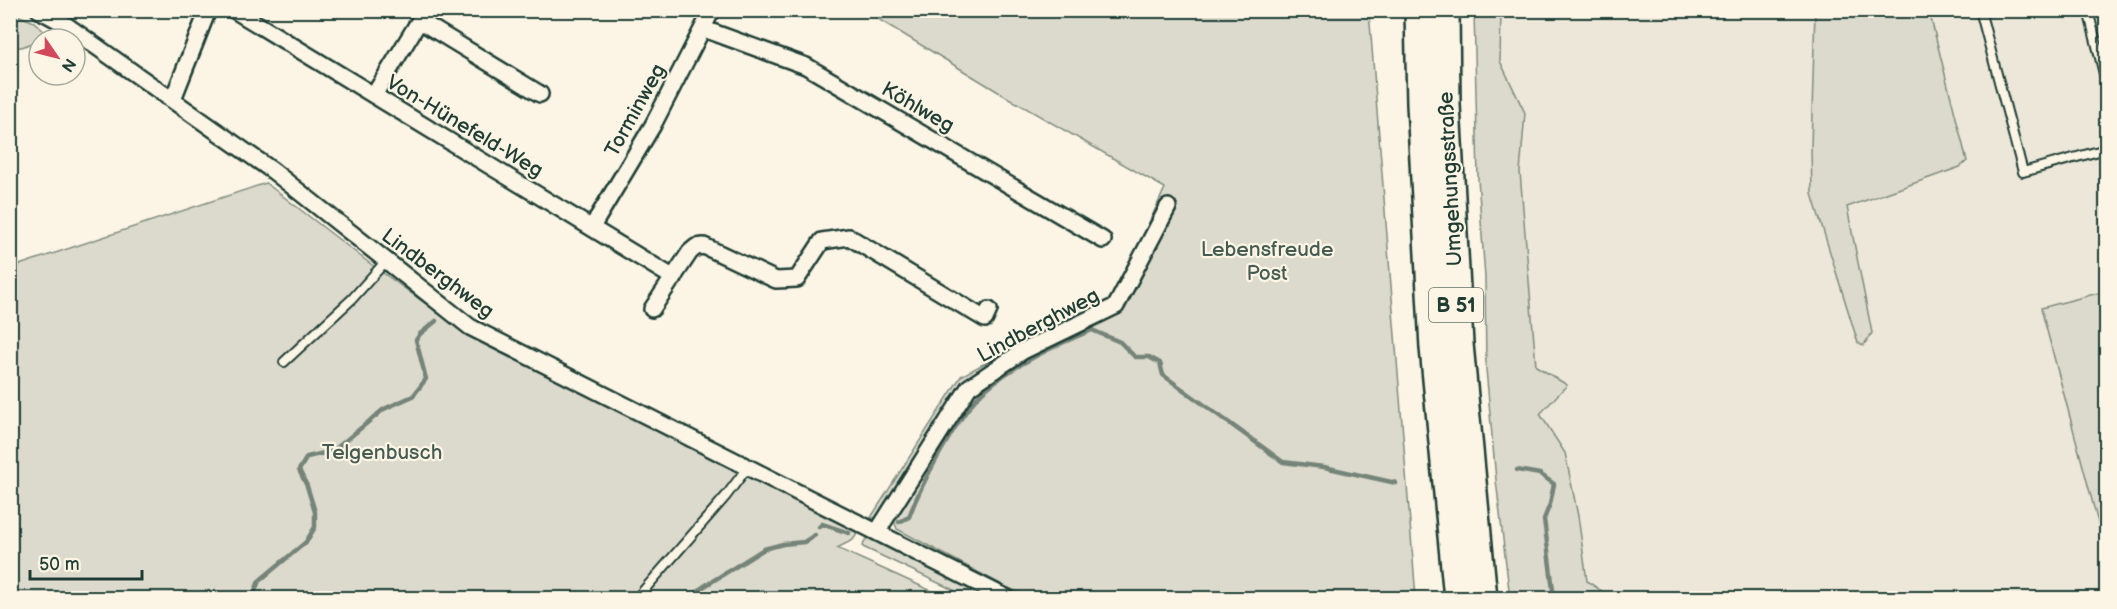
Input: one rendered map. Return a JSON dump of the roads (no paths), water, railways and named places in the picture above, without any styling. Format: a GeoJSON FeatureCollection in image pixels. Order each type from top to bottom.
{"type":"FeatureCollection","features":[{"type":"Feature","properties":{"kind":"highway","name":"B 51"},"geometry":{"type":"LineString","coordinates":[[1408,10],[1421,104]]}},
{"type":"Feature","properties":{"kind":"highway","name":"Umgehungsstraße"},"geometry":{"type":"LineString","coordinates":[[1419,10],[1421,104],[1434,348],[1458,598]]}},
{"type":"Feature","properties":{"kind":"highway","name":"Umgehungsstraße"},"geometry":{"type":"LineString","coordinates":[[1445,10],[1446,105],[1459,345],[1483,598]]}},
{"type":"Feature","properties":{"kind":"street","name":"Lindberghweg"},"geometry":{"type":"LineString","coordinates":[[39,10],[63,23],[273,171],[470,327],[1007,598]]}},
{"type":"Feature","properties":{"kind":"street"},"geometry":{"type":"LineString","coordinates":[[173,99],[208,10]]}},
{"type":"Feature","properties":{"kind":"street","name":"Von-Hünefeld-Weg"},"geometry":{"type":"LineString","coordinates":[[234,10],[674,278]]}},
{"type":"Feature","properties":{"kind":"street","name":"Torminweg"},"geometry":{"type":"LineString","coordinates":[[592,227],[653,124],[712,10]]}},
{"type":"Feature","properties":{"kind":"street"},"geometry":{"type":"LineString","coordinates":[[374,95],[423,16],[540,94]]}},
{"type":"Feature","properties":{"kind":"street","name":"Köhlweg"},"geometry":{"type":"LineString","coordinates":[[704,29],[806,66],[1103,240]]}},
{"type":"Feature","properties":{"kind":"street","name":"Lindberghweg"},"geometry":{"type":"LineString","coordinates":[[877,532],[969,387],[1023,351],[1116,306],[1168,207]]}},
{"type":"Feature","properties":{"kind":"street"},"geometry":{"type":"LineString","coordinates":[[652,309],[690,252],[696,247],[704,246],[776,280],[797,279],[822,241],[849,237],[985,319],[989,310]]}},
{"type":"Feature","properties":{"kind":"lane"},"geometry":{"type":"LineString","coordinates":[[1980,10],[2023,172],[2106,149]]}},
{"type":"Feature","properties":{"kind":"lane"},"geometry":{"type":"LineString","coordinates":[[2088,10],[2106,81]]}},
{"type":"Feature","properties":{"kind":"lane"},"geometry":{"type":"LineString","coordinates":[[284,362],[352,299],[386,261]]}},
{"type":"Feature","properties":{"kind":"lane"},"geometry":{"type":"LineString","coordinates":[[637,598],[740,480],[747,468]]}},
{"type":"Feature","properties":{"kind":"waterway"},"geometry":{"type":"LineString","coordinates":[[252,598],[259,581],[306,542],[315,527],[315,512],[299,470],[307,457],[333,451],[384,409],[413,396],[426,379],[416,340],[436,321]]}},
{"type":"Feature","properties":{"kind":"waterway"},"geometry":{"type":"LineString","coordinates":[[899,522],[909,517],[922,486],[954,429],[987,388],[1051,348],[1092,330],[1120,342],[1135,357],[1149,357],[1160,363],[1163,375],[1283,462],[1324,467],[1396,483]]}},
{"type":"Feature","properties":{"kind":"waterway"},"geometry":{"type":"LineString","coordinates":[[1517,470],[1540,474],[1554,484],[1544,519],[1554,598]]}},
{"type":"Feature","properties":{"kind":"waterway"},"geometry":{"type":"LineString","coordinates":[[819,527],[822,524],[849,533]]}},
{"type":"Feature","properties":{"kind":"waterway"},"geometry":{"type":"LineString","coordinates":[[690,598],[703,587],[764,549],[804,542],[815,535]]}},
{"type":"Feature","properties":{"kind":"park label","name":"Lebensfreude Post"},"geometry":{"type":"Point","coordinates":[1267,261]}},
{"type":"Feature","properties":{"kind":"park label","name":"Telgenbusch"},"geometry":{"type":"Point","coordinates":[382,452]}}]}
